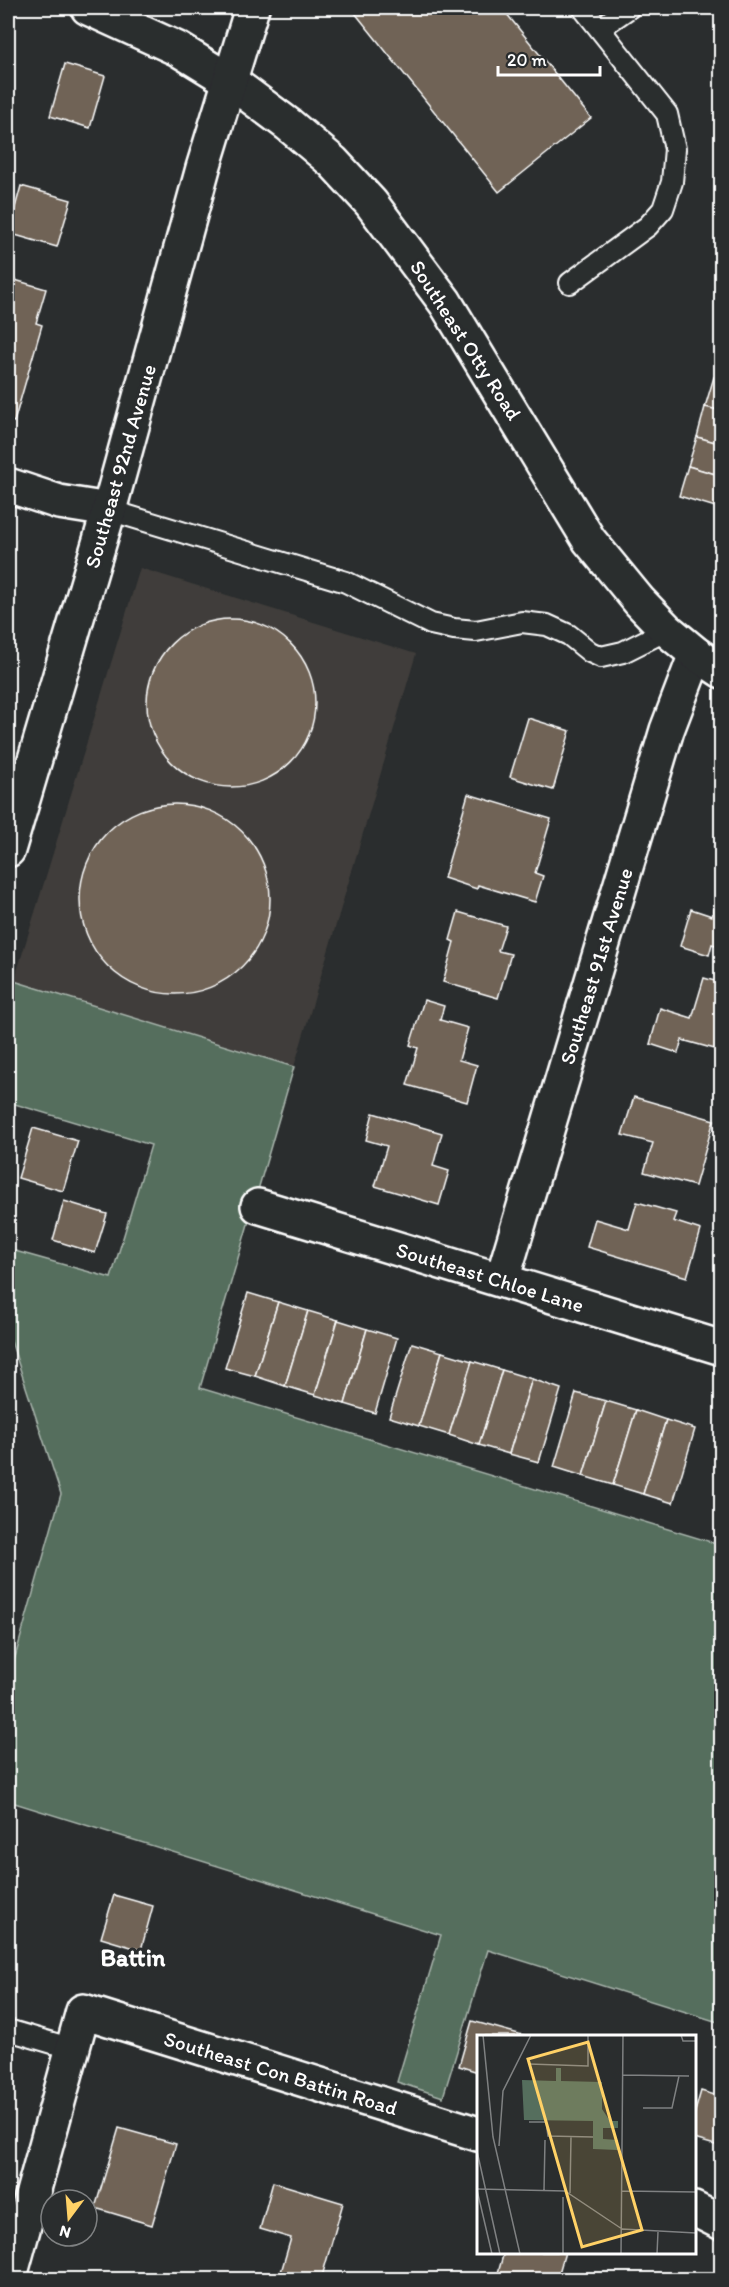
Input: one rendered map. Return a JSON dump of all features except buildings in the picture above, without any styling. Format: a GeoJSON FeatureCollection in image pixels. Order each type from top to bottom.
{"type":"FeatureCollection","features":[{"type":"Feature","properties":{"kind":"street","name":"Southeast Otty Road"},"geometry":{"type":"LineString","coordinates":[[88,8],[178,48],[230,81],[289,125],[333,162],[371,203],[445,302],[589,540],[639,601],[668,630],[709,663]]}},
{"type":"Feature","properties":{"kind":"street","name":"Southeast 92nd Avenue"},"geometry":{"type":"LineString","coordinates":[[8,850],[109,510],[203,168],[252,8]]}},
{"type":"Feature","properties":{"kind":"street"},"geometry":{"type":"LineString","coordinates":[[8,485],[59,502],[109,510]]}},
{"type":"Feature","properties":{"kind":"street","name":"Southeast 91st Avenue"},"geometry":{"type":"LineString","coordinates":[[502,1280],[667,730],[709,663]]}},
{"type":"Feature","properties":{"kind":"street","name":"Southeast Chloe Lane"},"geometry":{"type":"LineString","coordinates":[[258,1206],[722,1348]]}},
{"type":"Feature","properties":{"kind":"street","name":"Southeast Con Battin Road"},"geometry":{"type":"LineString","coordinates":[[73,2049],[83,2012],[477,2134]]}},
{"type":"Feature","properties":{"kind":"street"},"geometry":{"type":"LineString","coordinates":[[9,2280],[73,2049]]}},
{"type":"Feature","properties":{"kind":"street"},"geometry":{"type":"LineString","coordinates":[[696,2210],[722,2223]]}},
{"type":"Feature","properties":{"kind":"lane"},"geometry":{"type":"LineString","coordinates":[[570,283],[648,226],[663,209],[672,182],[675,149],[667,114],[583,8]]}},
{"type":"Feature","properties":{"kind":"lane"},"geometry":{"type":"LineString","coordinates":[[600,28],[629,8]]}},
{"type":"Feature","properties":{"kind":"lane"},"geometry":{"type":"LineString","coordinates":[[109,510],[346,582],[431,624],[454,629],[476,631],[522,622],[547,625],[569,635],[590,652],[601,657],[623,652],[668,630]]}},
{"type":"Feature","properties":{"kind":"lane"},"geometry":{"type":"LineString","coordinates":[[8,2030],[73,2049]]}},
{"type":"Feature","properties":{"kind":"shaded area"},"geometry":{"type":"Polygon","coordinates":[[[140,568],[416,654],[294,1067],[14,981],[140,568]]]}},
{"type":"Feature","properties":{"kind":"green space"},"geometry":{"type":"Polygon","coordinates":[[[14,981],[294,1067],[200,1388],[721,1545],[721,2023],[488,1950],[443,2097],[397,2082],[441,1935],[8,1801],[8,1682],[61,1494],[8,1332],[8,1249],[111,1278],[151,1145],[8,1102],[8,1004],[14,981]]]}},
{"type":"Feature","properties":{"kind":"district","name":"Battin"},"geometry":{"type":"Point","coordinates":[133,1957]}}]}
